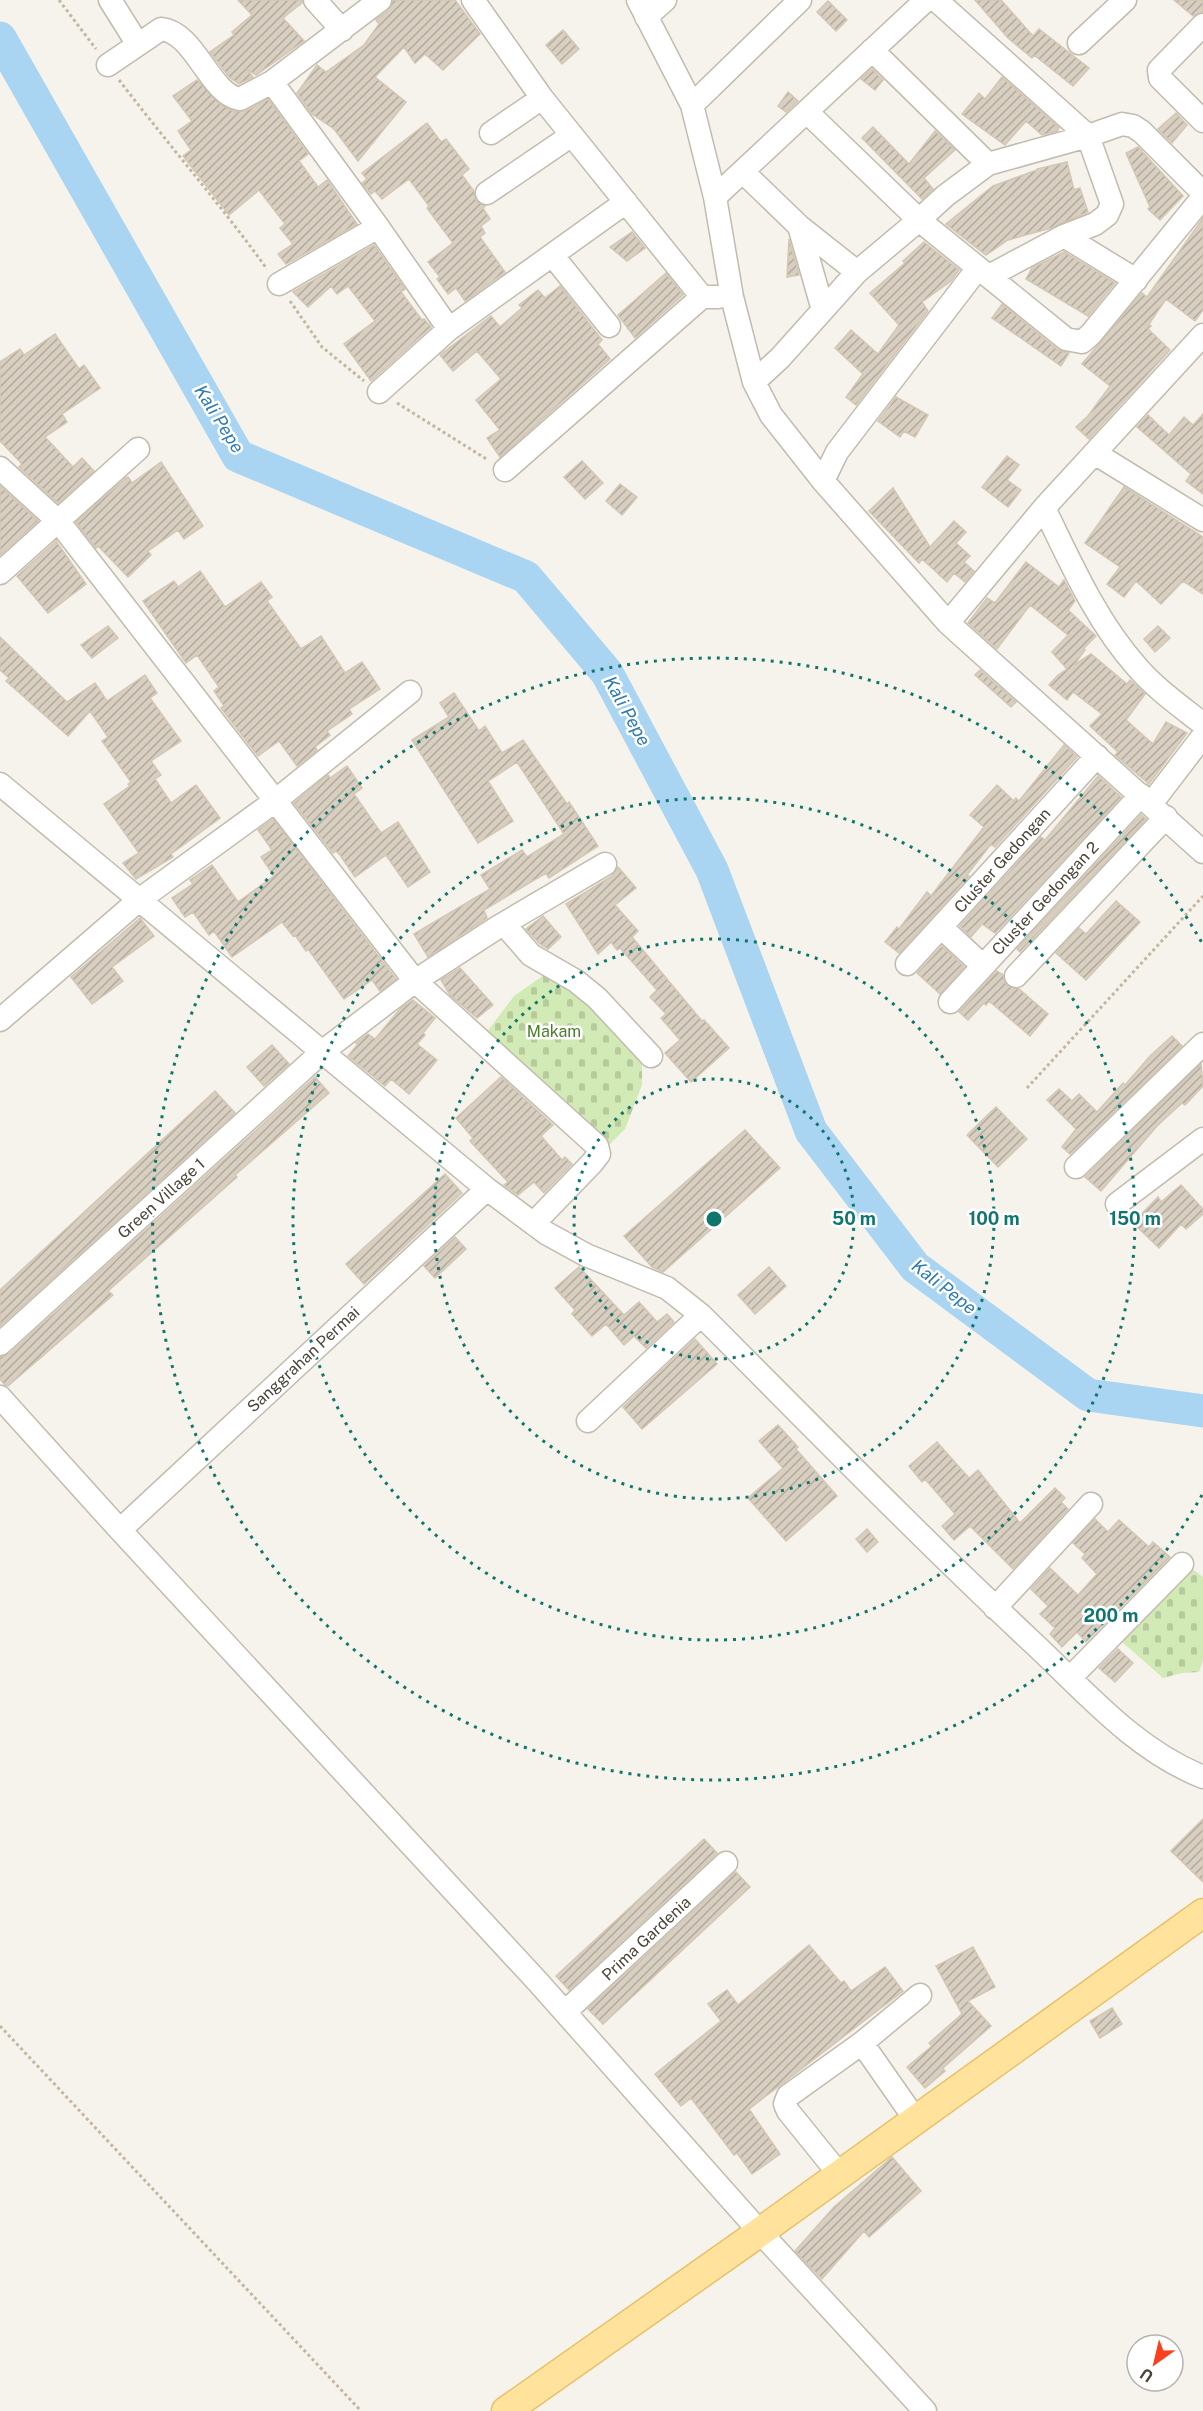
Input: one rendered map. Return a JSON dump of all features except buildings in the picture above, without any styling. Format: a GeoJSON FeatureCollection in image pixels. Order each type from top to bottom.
{"type":"FeatureCollection","features":[{"type":"Feature","properties":{"kind":"main road"},"geometry":{"type":"LineString","coordinates":[[506,2411],[760,2232],[1203,1912]]}},
{"type":"Feature","properties":{"kind":"street"},"geometry":{"type":"LineString","coordinates":[[110,0],[137,43]]}},
{"type":"Feature","properties":{"kind":"street"},"geometry":{"type":"LineString","coordinates":[[315,0],[342,30]]}},
{"type":"Feature","properties":{"kind":"street"},"geometry":{"type":"LineString","coordinates":[[108,65],[137,43],[161,29],[175,33],[225,92],[235,98],[248,96],[272,82],[380,0]]}},
{"type":"Feature","properties":{"kind":"street"},"geometry":{"type":"LineString","coordinates":[[473,0],[542,98],[702,297]]}},
{"type":"Feature","properties":{"kind":"street"},"geometry":{"type":"LineString","coordinates":[[665,0],[642,8],[692,105],[715,197],[732,297],[754,382],[771,415],[823,480],[948,623],[1203,852]]}},
{"type":"Feature","properties":{"kind":"street"},"geometry":{"type":"LineString","coordinates":[[692,105],[800,0]]}},
{"type":"Feature","properties":{"kind":"street"},"geometry":{"type":"LineString","coordinates":[[715,197],[926,0]]}},
{"type":"Feature","properties":{"kind":"street"},"geometry":{"type":"LineString","coordinates":[[823,480],[837,452],[983,272],[1095,224],[1107,215],[1112,204],[1088,136],[936,0]]}},
{"type":"Feature","properties":{"kind":"street"},"geometry":{"type":"LineString","coordinates":[[1079,43],[1125,0]]}},
{"type":"Feature","properties":{"kind":"street"},"geometry":{"type":"LineString","coordinates":[[1202,118],[1160,78],[1159,70],[1203,25]]}},
{"type":"Feature","properties":{"kind":"street"},"geometry":{"type":"LineString","coordinates":[[872,50],[988,164]]}},
{"type":"Feature","properties":{"kind":"street"},"geometry":{"type":"LineString","coordinates":[[272,82],[378,226],[449,329]]}},
{"type":"Feature","properties":{"kind":"street"},"geometry":{"type":"LineString","coordinates":[[491,133],[542,98]]}},
{"type":"Feature","properties":{"kind":"street"},"geometry":{"type":"LineString","coordinates":[[754,382],[780,358],[857,272],[919,220],[945,196],[988,164],[1122,124],[1133,126],[1203,195],[1091,334],[1082,342],[1066,339],[919,220],[807,112]]}},
{"type":"Feature","properties":{"kind":"street"},"geometry":{"type":"LineString","coordinates":[[487,193],[572,135]]}},
{"type":"Feature","properties":{"kind":"street"},"geometry":{"type":"LineString","coordinates":[[743,172],[799,226],[857,272]]}},
{"type":"Feature","properties":{"kind":"street"},"geometry":{"type":"LineString","coordinates":[[379,392],[449,329],[626,202]]}},
{"type":"Feature","properties":{"kind":"street"},"geometry":{"type":"LineString","coordinates":[[279,284],[378,226]]}},
{"type":"Feature","properties":{"kind":"street"},"geometry":{"type":"LineString","coordinates":[[799,226],[823,310]]}},
{"type":"Feature","properties":{"kind":"street"},"geometry":{"type":"LineString","coordinates":[[1064,236],[1136,280]]}},
{"type":"Feature","properties":{"kind":"street"},"geometry":{"type":"LineString","coordinates":[[553,256],[609,326]]}},
{"type":"Feature","properties":{"kind":"street"},"geometry":{"type":"LineString","coordinates":[[505,470],[702,297],[732,297]]}},
{"type":"Feature","properties":{"kind":"street"},"geometry":{"type":"LineString","coordinates":[[948,623],[1044,508],[1203,335]]}},
{"type":"Feature","properties":{"kind":"street"},"geometry":{"type":"LineString","coordinates":[[0,573],[138,449]]}},
{"type":"Feature","properties":{"kind":"street"},"geometry":{"type":"LineString","coordinates":[[1096,454],[1203,520]]}},
{"type":"Feature","properties":{"kind":"street"},"geometry":{"type":"LineString","coordinates":[[0,468],[59,522],[415,981],[597,1146],[599,1154],[592,1163],[534,1223]]}},
{"type":"Feature","properties":{"kind":"street"},"geometry":{"type":"LineString","coordinates":[[1044,508],[1088,598],[1117,643],[1137,668],[1160,690],[1203,724]]}},
{"type":"Feature","properties":{"kind":"street"},"geometry":{"type":"LineString","coordinates":[[0,1020],[139,900],[275,801],[410,692]]}},
{"type":"Feature","properties":{"kind":"street"},"geometry":{"type":"LineString","coordinates":[[1016,976],[1152,805],[1203,736]]}},
{"type":"Feature","properties":{"kind":"street","name":"Cluster Gedongan"},"geometry":{"type":"LineString","coordinates":[[907,964],[1097,756]]}},
{"type":"Feature","properties":{"kind":"street"},"geometry":{"type":"LineString","coordinates":[[0,784],[487,1189],[546,1233],[586,1255],[667,1288],[701,1315],[995,1608],[1070,1678],[1143,1745],[1203,1777]]}},
{"type":"Feature","properties":{"kind":"street","name":"Cluster Gedongan 2"},"geometry":{"type":"LineString","coordinates":[[950,1002],[983,966],[1152,805]]}},
{"type":"Feature","properties":{"kind":"street","name":"Green Village 1"},"geometry":{"type":"LineString","coordinates":[[0,1344],[322,1052],[415,981],[504,924],[605,864]]}},
{"type":"Feature","properties":{"kind":"street"},"geometry":{"type":"LineString","coordinates":[[504,924],[531,955],[541,962],[556,967],[597,998],[651,1056]]}},
{"type":"Feature","properties":{"kind":"street"},"geometry":{"type":"LineString","coordinates":[[941,927],[983,966]]}},
{"type":"Feature","properties":{"kind":"street"},"geometry":{"type":"LineString","coordinates":[[1076,1167],[1203,1044]]}},
{"type":"Feature","properties":{"kind":"street"},"geometry":{"type":"LineString","coordinates":[[1117,1204],[1203,1140]]}},
{"type":"Feature","properties":{"kind":"street","name":"Sanggrahan Permai"},"geometry":{"type":"LineString","coordinates":[[120,1530],[487,1189]]}},
{"type":"Feature","properties":{"kind":"street"},"geometry":{"type":"LineString","coordinates":[[588,1422],[701,1315]]}},
{"type":"Feature","properties":{"kind":"street"},"geometry":{"type":"LineString","coordinates":[[0,1397],[566,2012],[760,2232],[925,2411]]}},
{"type":"Feature","properties":{"kind":"street"},"geometry":{"type":"LineString","coordinates":[[995,1608],[1091,1504]]}},
{"type":"Feature","properties":{"kind":"street"},"geometry":{"type":"LineString","coordinates":[[1070,1678],[1182,1564]]}},
{"type":"Feature","properties":{"kind":"street","name":"Prima Gardenia"},"geometry":{"type":"LineString","coordinates":[[566,2012],[726,1863]]}},
{"type":"Feature","properties":{"kind":"street"},"geometry":{"type":"LineString","coordinates":[[839,2174],[788,2111],[785,2104],[788,2096],[862,2043],[921,1995]]}},
{"type":"Feature","properties":{"kind":"street"},"geometry":{"type":"LineString","coordinates":[[862,2043],[915,2119]]}},
{"type":"Feature","properties":{"kind":"path"},"geometry":{"type":"LineString","coordinates":[[59,0],[177,157],[228,215],[322,347],[379,392],[505,470]]}},
{"type":"Feature","properties":{"kind":"path"},"geometry":{"type":"LineString","coordinates":[[1027,1088],[1203,896]]}},
{"type":"Feature","properties":{"kind":"path"},"geometry":{"type":"LineString","coordinates":[[0,2026],[361,2411]]}},
{"type":"Feature","properties":{"kind":"green space","name":"Makam"},"geometry":{"type":"Polygon","coordinates":[[[547,973],[570,983],[642,1056],[642,1085],[625,1129],[609,1145],[486,1033],[514,996],[547,973]]]}},
{"type":"Feature","properties":{"kind":"green space"},"geometry":{"type":"Polygon","coordinates":[[[1188,1566],[1203,1577],[1203,1661],[1199,1672],[1182,1673],[1163,1678],[1121,1641],[1188,1566]]]}},
{"type":"Feature","properties":{"kind":"waterway","name":"Kali Pepe"},"geometry":{"type":"LineString","coordinates":[[0,38],[238,456],[526,577],[607,673],[712,870],[811,1131],[915,1267],[1088,1395],[1203,1411]]}}]}
